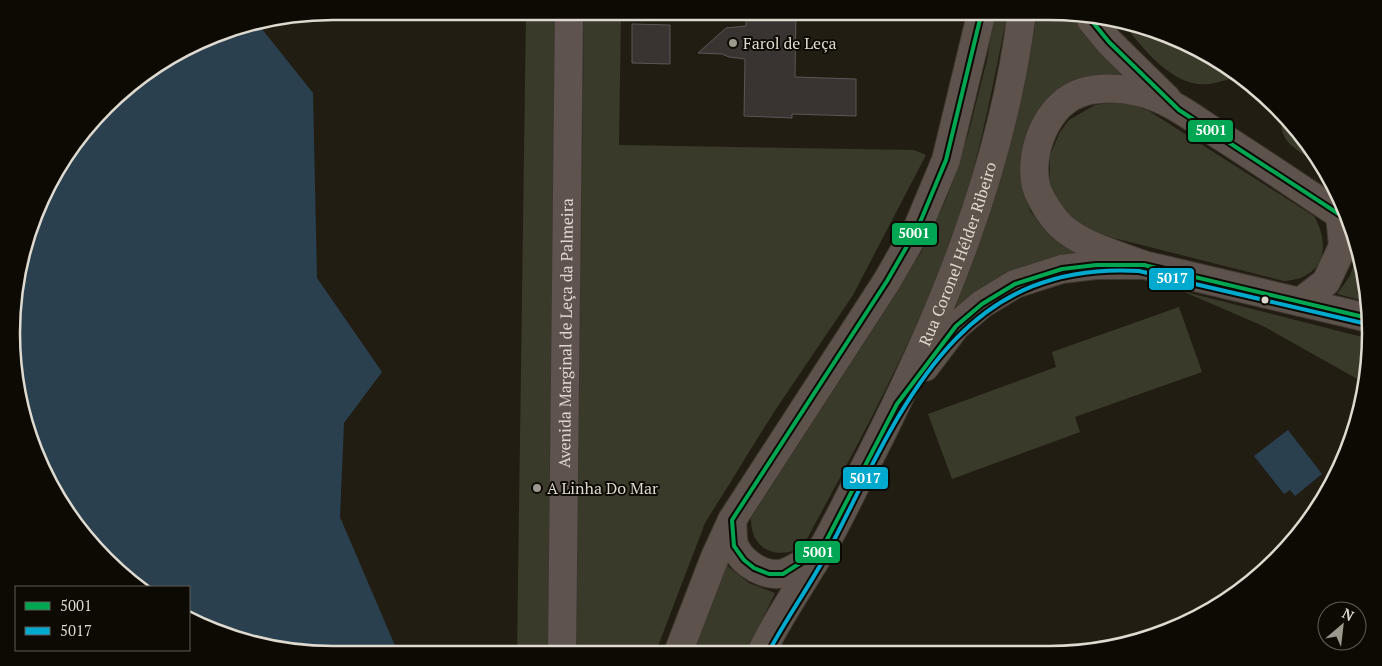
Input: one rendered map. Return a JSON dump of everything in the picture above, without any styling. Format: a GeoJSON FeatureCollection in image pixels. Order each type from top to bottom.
{"type":"FeatureCollection","features":[{"type":"Feature","properties":{"kind":"main road"},"geometry":{"type":"LineString","coordinates":[[681,646],[715,556],[732,520],[886,281],[918,226],[946,160],[980,20]]}},
{"type":"Feature","properties":{"kind":"main road","name":"Rua Coronel Hélder Ribeiro"},"geometry":{"type":"LineString","coordinates":[[732,520],[734,546],[744,560],[754,568],[769,574],[783,574],[797,567],[822,549],[897,404],[956,269],[991,161],[1006,105],[1020,20]]}},
{"type":"Feature","properties":{"kind":"main road"},"geometry":{"type":"LineString","coordinates":[[1094,24],[1109,42],[1180,110]]}},
{"type":"Feature","properties":{"kind":"main road"},"geometry":{"type":"LineString","coordinates":[[1338,213],[1180,110],[1140,92],[1107,89],[1082,92],[1060,106],[1050,117],[1040,140],[1036,162],[1036,186],[1048,210],[1062,227],[1088,243],[1144,265],[1361,316]]}},
{"type":"Feature","properties":{"kind":"main road"},"geometry":{"type":"LineString","coordinates":[[1300,302],[1326,282],[1343,246],[1344,228]]}},
{"type":"Feature","properties":{"kind":"main road"},"geometry":{"type":"LineString","coordinates":[[897,404],[956,326],[982,304],[1015,284],[1062,269],[1096,265],[1144,265]]}},
{"type":"Feature","properties":{"kind":"main road"},"geometry":{"type":"LineString","coordinates":[[764,646],[790,598],[822,549]]}},
{"type":"Feature","properties":{"kind":"street","name":"Avenida Marginal de Leça da Palmeira"},"geometry":{"type":"LineString","coordinates":[[562,646],[569,20]]}},
{"type":"Feature","properties":{"kind":"green space"},"geometry":{"type":"Polygon","coordinates":[[[526,20],[559,20],[552,646],[517,646],[526,20]]]}},
{"type":"Feature","properties":{"kind":"green space"},"geometry":{"type":"Polygon","coordinates":[[[584,20],[621,20],[619,145],[914,150],[926,155],[853,295],[774,412],[705,523],[658,646],[576,646],[584,20]]]}},
{"type":"Feature","properties":{"kind":"green space"},"geometry":{"type":"Polygon","coordinates":[[[994,20],[1006,20],[975,164],[957,224],[914,329],[879,403],[802,548],[782,553],[766,549],[755,537],[751,518],[922,251],[946,200],[968,135],[987,60],[994,20]]]}},
{"type":"Feature","properties":{"kind":"green space"},"geometry":{"type":"Polygon","coordinates":[[[1036,20],[1078,22],[1109,62],[1126,77],[1092,78],[1023,171],[1030,211],[1046,231],[1078,253],[1041,262],[1011,273],[984,289],[954,312],[1004,164],[1031,50],[1036,20]]]}},
{"type":"Feature","properties":{"kind":"green space"},"geometry":{"type":"Polygon","coordinates":[[[1129,31],[1187,52],[1230,78],[1215,83],[1201,84],[1188,82],[1164,68],[1143,48],[1129,31]]]}},
{"type":"Feature","properties":{"kind":"green space"},"geometry":{"type":"Polygon","coordinates":[[[1113,102],[1131,104],[1149,111],[1314,216],[1322,239],[1323,250],[1315,268],[1297,279],[1284,281],[1094,233],[1063,213],[1050,185],[1050,155],[1060,132],[1069,120],[1095,105],[1113,102]]]}},
{"type":"Feature","properties":{"kind":"green space"},"geometry":{"type":"Polygon","coordinates":[[[1281,124],[1308,157],[1288,142],[1281,124]]]}},
{"type":"Feature","properties":{"kind":"green space"},"geometry":{"type":"Polygon","coordinates":[[[1354,264],[1360,300],[1337,294],[1350,276],[1354,264]]]}},
{"type":"Feature","properties":{"kind":"green space"},"geometry":{"type":"Polygon","coordinates":[[[1182,291],[1362,337],[1358,379],[1263,326],[1182,291]]]}},
{"type":"Feature","properties":{"kind":"green space"},"geometry":{"type":"Polygon","coordinates":[[[1179,307],[1202,372],[1075,417],[1080,432],[952,479],[928,414],[1056,367],[1052,352],[1179,307]]]}},
{"type":"Feature","properties":{"kind":"green space"},"geometry":{"type":"Polygon","coordinates":[[[725,564],[749,583],[775,593],[749,646],[696,646],[725,564]]]}},
{"type":"Feature","properties":{"kind":"water"},"geometry":{"type":"Polygon","coordinates":[[[262,29],[313,93],[317,278],[382,372],[344,423],[340,517],[395,646],[333,646],[292,643],[252,635],[213,622],[190,611],[190,586],[149,586],[112,554],[85,524],[52,471],[37,434],[26,394],[20,333],[26,272],[44,213],[62,176],[85,142],[98,127],[142,85],[176,62],[195,52],[232,37],[262,29]]]}},
{"type":"Feature","properties":{"kind":"water"},"geometry":{"type":"Polygon","coordinates":[[[1288,430],[1322,474],[1295,496],[1290,490],[1284,494],[1254,456],[1288,430]]]}},
{"type":"Feature","properties":{"kind":"building"},"geometry":{"type":"Polygon","coordinates":[[[746,20],[796,20],[795,77],[856,79],[856,116],[792,114],[792,118],[744,116],[745,59],[722,54],[698,53],[726,28],[746,26],[746,20]]]}},
{"type":"Feature","properties":{"kind":"building"},"geometry":{"type":"Polygon","coordinates":[[[632,24],[670,25],[670,64],[632,63],[632,24]]]}},
{"type":"Feature","properties":{"kind":"transit line","name":"5001"},"geometry":{"type":"LineString","coordinates":[[980,20],[946,160],[918,227],[887,281],[732,520],[734,546],[744,560],[754,568],[769,574],[783,574],[822,549],[897,404],[956,326],[982,304],[1015,284],[1062,269],[1096,265],[1144,265],[1361,316]]}},
{"type":"Feature","properties":{"kind":"transit line","name":"5001"},"geometry":{"type":"LineString","coordinates":[[1094,24],[1109,42],[1179,110],[1338,214]]}},
{"type":"Feature","properties":{"kind":"transit line","name":"5017"},"geometry":{"type":"LineString","coordinates":[[772,646],[826,556],[884,441],[912,394],[944,352],[981,316],[1025,290],[1077,274],[1139,271],[1361,323]]}},
{"type":"Feature","properties":{"kind":"place","name":"Farol de Leça"},"geometry":{"type":"Point","coordinates":[733,43]}},
{"type":"Feature","properties":{"kind":"place","name":"A Linha Do Mar"},"geometry":{"type":"Point","coordinates":[537,488]}}]}
